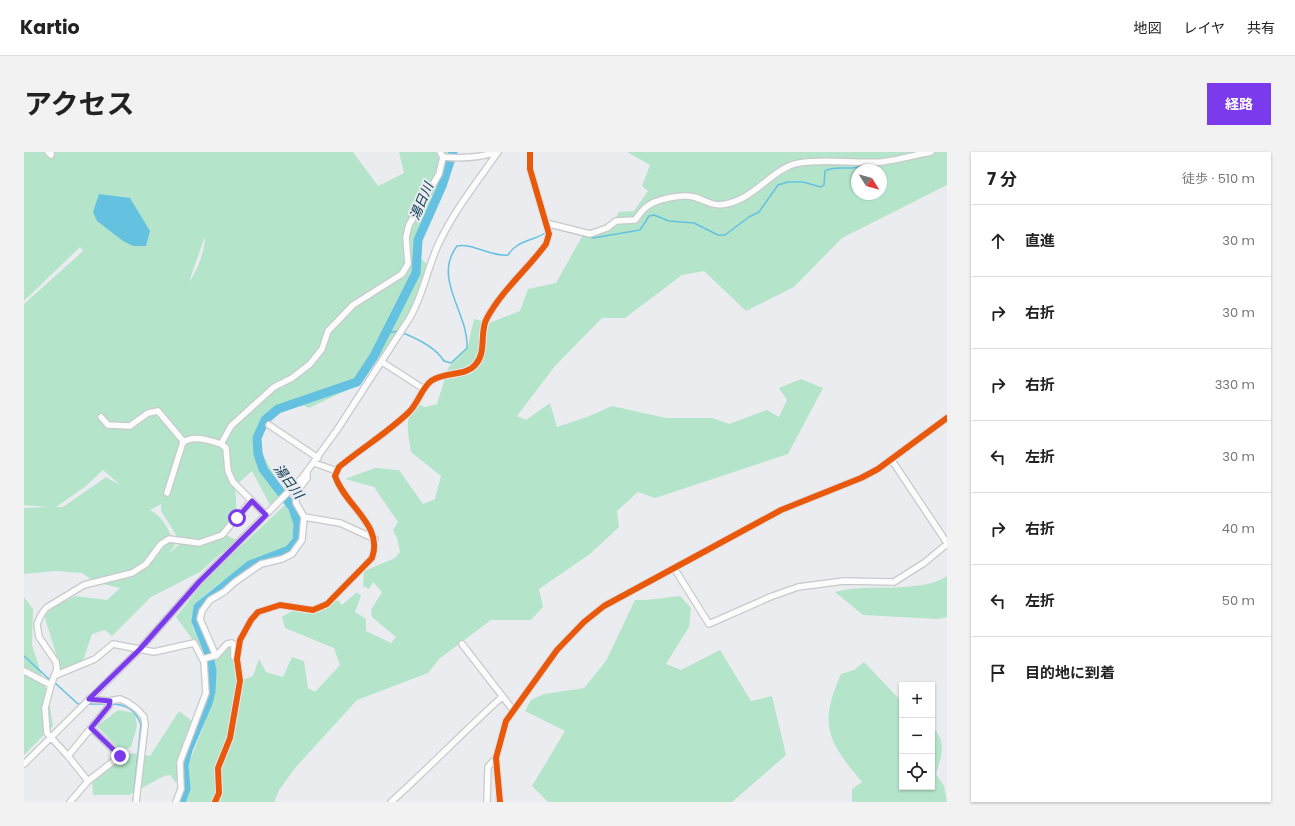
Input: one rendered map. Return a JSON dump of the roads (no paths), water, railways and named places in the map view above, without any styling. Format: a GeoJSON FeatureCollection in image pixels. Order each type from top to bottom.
{"type":"FeatureCollection","features":[{"type":"Feature","properties":{"kind":"street"},"geometry":{"type":"LineString","coordinates":[[48,152],[51,155],[51,152]]}},
{"type":"Feature","properties":{"kind":"street"},"geometry":{"type":"LineString","coordinates":[[221,444],[231,426],[274,386],[292,378],[310,364],[322,349],[328,331],[353,305],[402,274],[408,264],[406,237],[408,225],[439,174],[442,154],[477,158],[498,152]]}},
{"type":"Feature","properties":{"kind":"street"},"geometry":{"type":"LineString","coordinates":[[24,764],[140,649],[199,582],[268,514],[308,471],[382,362],[416,307],[435,252],[450,223],[498,152]]}},
{"type":"Feature","properties":{"kind":"street"},"geometry":{"type":"LineString","coordinates":[[215,802],[219,793],[218,768],[230,738],[240,681],[237,659],[240,640],[258,612],[280,606],[312,610],[327,604],[372,558],[374,550],[374,534],[338,487],[335,476],[348,460],[388,430],[410,411],[424,388],[432,380],[446,374],[468,371],[475,366],[480,358],[486,319],[497,301],[546,244],[549,234],[530,169],[530,152]]}},
{"type":"Feature","properties":{"kind":"street"},"geometry":{"type":"LineString","coordinates":[[546,223],[590,234],[607,228],[616,221],[635,220],[645,208],[655,202],[680,196],[693,197],[718,205],[727,204],[758,190],[784,168],[798,163],[880,162],[931,152]]}},
{"type":"Feature","properties":{"kind":"street"},"geometry":{"type":"LineString","coordinates":[[382,362],[424,388]]}},
{"type":"Feature","properties":{"kind":"street"},"geometry":{"type":"LineString","coordinates":[[102,417],[108,425],[130,426],[148,413],[158,411],[184,442]]}},
{"type":"Feature","properties":{"kind":"street"},"geometry":{"type":"LineString","coordinates":[[500,802],[496,758],[503,732],[513,710],[557,650],[584,622],[604,606],[781,510],[861,478],[892,460],[947,418]]}},
{"type":"Feature","properties":{"kind":"street"},"geometry":{"type":"LineString","coordinates":[[269,425],[318,458]]}},
{"type":"Feature","properties":{"kind":"street"},"geometry":{"type":"LineString","coordinates":[[166,493],[184,442],[190,439],[198,438],[221,444],[226,448],[228,471],[233,482],[252,501],[268,514]]}},
{"type":"Feature","properties":{"kind":"street"},"geometry":{"type":"LineString","coordinates":[[674,568],[709,624],[770,597],[798,587],[844,581],[894,582],[924,563],[947,544],[892,460]]}},
{"type":"Feature","properties":{"kind":"street"},"geometry":{"type":"LineString","coordinates":[[314,463],[338,471]]}},
{"type":"Feature","properties":{"kind":"street"},"geometry":{"type":"LineString","coordinates":[[216,656],[200,619],[205,606],[210,600],[224,592],[235,582],[261,564],[282,559],[292,554],[298,548],[302,540],[304,517],[296,503],[295,494],[307,478],[308,471]]}},
{"type":"Feature","properties":{"kind":"street"},"geometry":{"type":"LineString","coordinates":[[88,781],[47,733],[45,708],[57,669],[56,662],[40,637],[37,624],[46,608],[84,585],[132,573],[146,564],[161,544],[169,539],[199,543],[222,535],[252,501]]}},
{"type":"Feature","properties":{"kind":"street"},"geometry":{"type":"LineString","coordinates":[[304,517],[340,523],[374,539]]}},
{"type":"Feature","properties":{"kind":"street"},"geometry":{"type":"LineString","coordinates":[[54,676],[95,659],[113,644],[154,652],[191,642],[194,643],[203,659],[206,693],[180,762],[181,789],[176,802]]}},
{"type":"Feature","properties":{"kind":"street"},"geometry":{"type":"LineString","coordinates":[[203,659],[216,656],[228,644],[232,643],[234,645],[234,657],[237,659]]}},
{"type":"Feature","properties":{"kind":"street"},"geometry":{"type":"LineString","coordinates":[[462,644],[513,710]]}},
{"type":"Feature","properties":{"kind":"street"},"geometry":{"type":"LineString","coordinates":[[24,671],[51,685]]}},
{"type":"Feature","properties":{"kind":"street"},"geometry":{"type":"LineString","coordinates":[[391,802],[430,766],[470,725],[502,697]]}},
{"type":"Feature","properties":{"kind":"street"},"geometry":{"type":"LineString","coordinates":[[89,699],[110,701],[120,699],[137,709],[144,717],[145,725],[136,802]]}},
{"type":"Feature","properties":{"kind":"street"},"geometry":{"type":"LineString","coordinates":[[68,756],[109,706],[110,701]]}},
{"type":"Feature","properties":{"kind":"street"},"geometry":{"type":"LineString","coordinates":[[70,802],[88,781],[120,756],[91,728]]}},
{"type":"Feature","properties":{"kind":"street"},"geometry":{"type":"LineString","coordinates":[[487,802],[488,767],[496,758]]}},
{"type":"Feature","properties":{"kind":"water"},"geometry":{"type":"Polygon","coordinates":[[[99,194],[130,198],[150,231],[146,246],[133,246],[123,241],[97,221],[93,212],[99,194]]]}},
{"type":"Feature","properties":{"kind":"waterway","name":"湯日川"},"geometry":{"type":"LineString","coordinates":[[181,802],[186,789],[184,766],[188,750],[208,703],[211,691],[212,671],[208,651],[196,621],[198,607],[250,565],[289,550],[297,540],[298,524],[293,508],[263,469],[258,454],[257,438],[265,420],[278,409],[357,382],[374,356],[416,273],[418,240],[442,186],[453,152]]}},
{"type":"Feature","properties":{"kind":"waterway"},"geometry":{"type":"LineString","coordinates":[[550,230],[553,228],[593,238],[640,230],[649,216],[654,215],[669,221],[694,223],[718,235],[725,235],[749,217],[759,212],[778,185],[788,182],[803,182],[821,187],[824,185],[825,171],[833,168],[851,168]]}},
{"type":"Feature","properties":{"kind":"waterway"},"geometry":{"type":"LineString","coordinates":[[374,356],[388,333],[398,331],[430,346],[444,361],[451,363],[467,348],[463,322],[453,296],[448,271],[450,258],[457,246],[470,246],[495,254],[508,255],[516,246],[547,232]]}},
{"type":"Feature","properties":{"kind":"waterway"},"geometry":{"type":"LineString","coordinates":[[24,656],[50,680]]}},
{"type":"Feature","properties":{"kind":"waterway"},"geometry":{"type":"LineString","coordinates":[[54,682],[78,704],[81,704]]}},
{"type":"Feature","properties":{"kind":"waterway"},"geometry":{"type":"LineString","coordinates":[[87,704],[107,704]]}},
{"type":"Feature","properties":{"kind":"waterway"},"geometry":{"type":"LineString","coordinates":[[111,704],[126,707],[136,715],[141,724],[133,802]]}}]}
